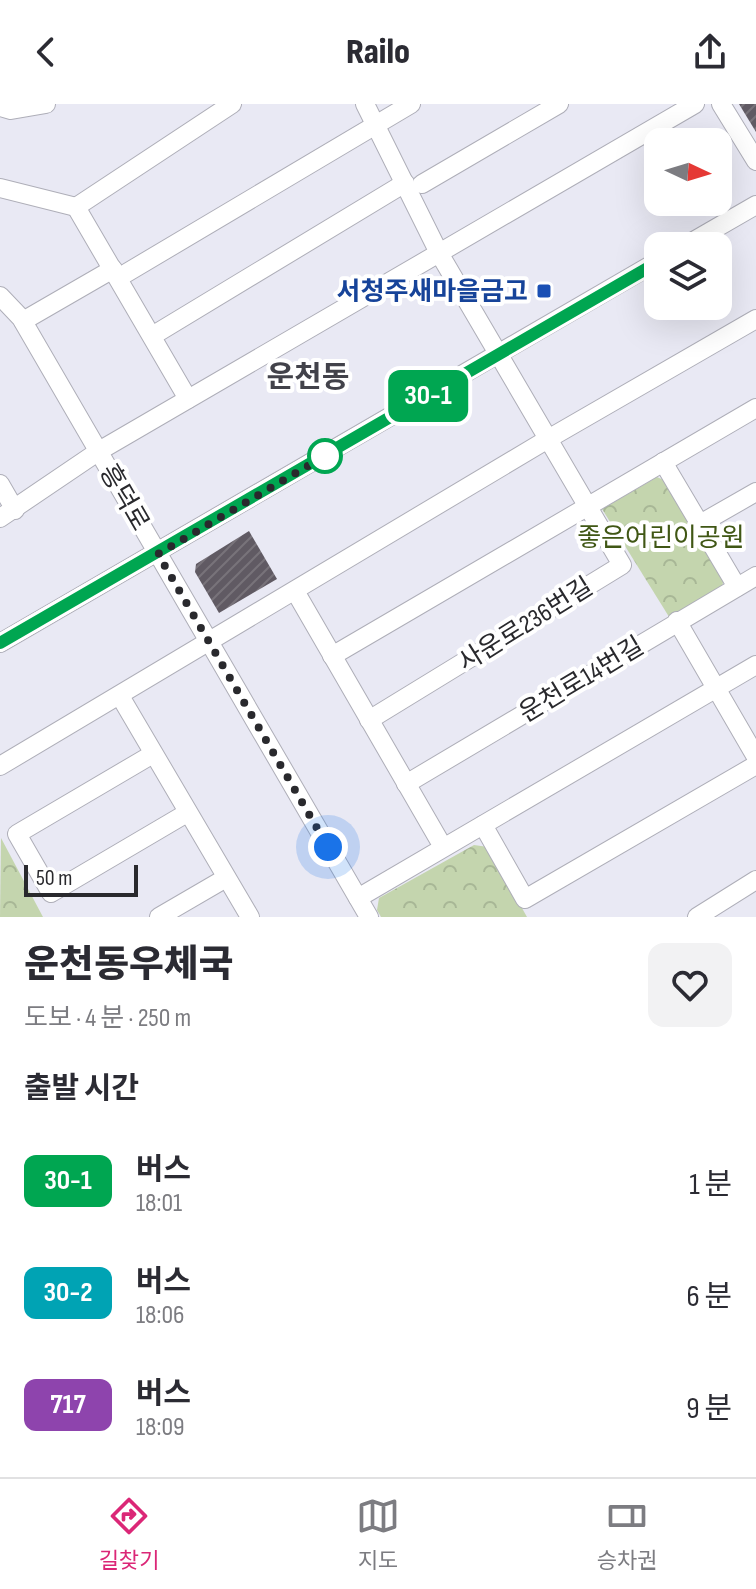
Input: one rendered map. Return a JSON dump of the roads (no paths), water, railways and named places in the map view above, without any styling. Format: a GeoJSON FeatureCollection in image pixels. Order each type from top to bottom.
{"type":"FeatureCollection","features":[{"type":"Feature","properties":{"kind":"street"},"geometry":{"type":"LineString","coordinates":[[0,107],[11,110],[46,104]]}},
{"type":"Feature","properties":{"kind":"street"},"geometry":{"type":"LineString","coordinates":[[76,207],[232,104]]}},
{"type":"Feature","properties":{"kind":"street","name":"사운로236번길"},"geometry":{"type":"LineString","coordinates":[[365,104],[414,183],[439,253],[622,565],[369,720]]}},
{"type":"Feature","properties":{"kind":"street"},"geometry":{"type":"LineString","coordinates":[[23,321],[115,274],[411,104]]}},
{"type":"Feature","properties":{"kind":"street"},"geometry":{"type":"LineString","coordinates":[[152,336],[414,183],[559,104]]}},
{"type":"Feature","properties":{"kind":"street"},"geometry":{"type":"LineString","coordinates":[[99,451],[695,104]]}},
{"type":"Feature","properties":{"kind":"street"},"geometry":{"type":"LineString","coordinates":[[721,104],[756,161]]}},
{"type":"Feature","properties":{"kind":"street"},"geometry":{"type":"LineString","coordinates":[[0,188],[76,207],[188,399]]}},
{"type":"Feature","properties":{"kind":"street"},"geometry":{"type":"LineString","coordinates":[[709,232],[756,205]]}},
{"type":"Feature","properties":{"kind":"street"},"geometry":{"type":"LineString","coordinates":[[0,643],[644,269]]}},
{"type":"Feature","properties":{"kind":"street","name":"흥덕로"},"geometry":{"type":"LineString","coordinates":[[0,296],[23,321],[369,917]]}},
{"type":"Feature","properties":{"kind":"street"},"geometry":{"type":"LineString","coordinates":[[0,766],[548,439],[756,319]]}},
{"type":"Feature","properties":{"kind":"street"},"geometry":{"type":"LineString","coordinates":[[332,656],[756,408]]}},
{"type":"Feature","properties":{"kind":"street","name":"흥덕로"},"geometry":{"type":"LineString","coordinates":[[7,514],[99,451]]}},
{"type":"Feature","properties":{"kind":"street"},"geometry":{"type":"LineString","coordinates":[[663,462],[737,587]]}},
{"type":"Feature","properties":{"kind":"street"},"geometry":{"type":"LineString","coordinates":[[0,484],[7,514]]}},
{"type":"Feature","properties":{"kind":"street"},"geometry":{"type":"LineString","coordinates":[[700,524],[756,492]]}},
{"type":"Feature","properties":{"kind":"street","name":"운천로14번길"},"geometry":{"type":"LineString","coordinates":[[406,784],[756,576]]}},
{"type":"Feature","properties":{"kind":"street"},"geometry":{"type":"LineString","coordinates":[[295,591],[443,847]]}},
{"type":"Feature","properties":{"kind":"street"},"geometry":{"type":"LineString","coordinates":[[677,621],[756,757]]}},
{"type":"Feature","properties":{"kind":"street"},"geometry":{"type":"LineString","coordinates":[[358,898],[756,665]]}},
{"type":"Feature","properties":{"kind":"street"},"geometry":{"type":"LineString","coordinates":[[120,696],[250,917]]}},
{"type":"Feature","properties":{"kind":"street"},"geometry":{"type":"LineString","coordinates":[[153,754],[17,834],[51,893],[187,813]]}},
{"type":"Feature","properties":{"kind":"street"},"geometry":{"type":"LineString","coordinates":[[483,825],[525,899],[756,765]]}},
{"type":"Feature","properties":{"kind":"street"},"geometry":{"type":"LineString","coordinates":[[159,917],[226,878]]}},
{"type":"Feature","properties":{"kind":"street"},"geometry":{"type":"LineString","coordinates":[[697,917],[756,880]]}},
{"type":"Feature","properties":{"kind":"place","name":"서청주새마을금고"},"geometry":{"type":"Point","coordinates":[544,291]}},
{"type":"Feature","properties":{"kind":"district","name":"운천동"},"geometry":{"type":"Point","coordinates":[308,377]}},
{"type":"Feature","properties":{"kind":"park label","name":"좋은어린이공원"},"geometry":{"type":"Point","coordinates":[661,537]}}]}
